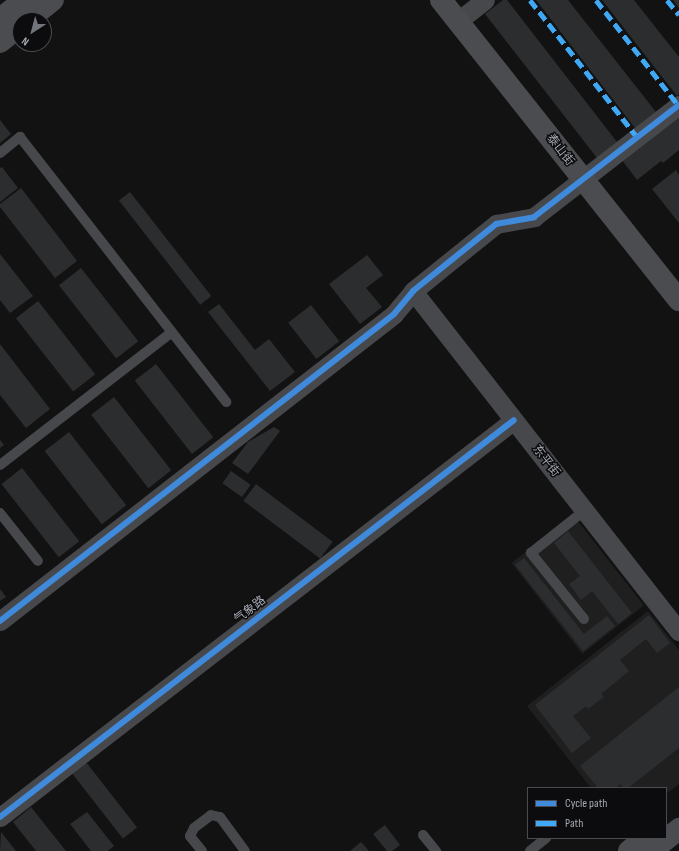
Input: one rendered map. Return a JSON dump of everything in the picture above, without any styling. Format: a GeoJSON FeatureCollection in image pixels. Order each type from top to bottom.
{"type":"FeatureCollection","features":[{"type":"Feature","properties":{"kind":"street"},"geometry":{"type":"LineString","coordinates":[[0,19],[24,0]]}},
{"type":"Feature","properties":{"kind":"street"},"geometry":{"type":"LineString","coordinates":[[38,12],[53,0]]}},
{"type":"Feature","properties":{"kind":"street","name":"泰山街"},"geometry":{"type":"LineString","coordinates":[[441,0],[679,300]]}},
{"type":"Feature","properties":{"kind":"street"},"geometry":{"type":"LineString","coordinates":[[458,21],[485,0]]}},
{"type":"Feature","properties":{"kind":"street"},"geometry":{"type":"LineString","coordinates":[[0,42],[12,32]]}},
{"type":"Feature","properties":{"kind":"street"},"geometry":{"type":"LineString","coordinates":[[0,621],[394,314],[413,291],[496,224],[534,217],[679,105]]}},
{"type":"Feature","properties":{"kind":"street","name":"东平街"},"geometry":{"type":"LineString","coordinates":[[413,291],[679,631]]}},
{"type":"Feature","properties":{"kind":"street","name":"气象路"},"geometry":{"type":"LineString","coordinates":[[0,817],[514,420]]}},
{"type":"Feature","properties":{"kind":"street"},"geometry":{"type":"LineString","coordinates":[[667,821],[679,812]]}},
{"type":"Feature","properties":{"kind":"street"},"geometry":{"type":"LineString","coordinates":[[667,834],[679,829]]}},
{"type":"Feature","properties":{"kind":"street"},"geometry":{"type":"LineString","coordinates":[[636,847],[655,839]]}},
{"type":"Feature","properties":{"kind":"lane"},"geometry":{"type":"LineString","coordinates":[[0,153],[20,137],[226,402]]}},
{"type":"Feature","properties":{"kind":"lane"},"geometry":{"type":"LineString","coordinates":[[0,465],[172,332]]}},
{"type":"Feature","properties":{"kind":"lane"},"geometry":{"type":"LineString","coordinates":[[584,619],[531,553],[585,510]]}},
{"type":"Feature","properties":{"kind":"lane"},"geometry":{"type":"LineString","coordinates":[[0,513],[38,561]]}},
{"type":"Feature","properties":{"kind":"lane"},"geometry":{"type":"LineString","coordinates":[[202,851],[190,836],[194,828],[211,815],[220,817],[246,851]]}},
{"type":"Feature","properties":{"kind":"lane"},"geometry":{"type":"LineString","coordinates":[[423,835],[436,851]]}},
{"type":"Feature","properties":{"kind":"lane"},"geometry":{"type":"LineString","coordinates":[[530,851],[545,839]]}},
{"type":"Feature","properties":{"kind":"shaded area"},"geometry":{"type":"Polygon","coordinates":[[[573,515],[644,606],[582,654],[512,563],[573,515]]]}},
{"type":"Feature","properties":{"kind":"shaded area"},"geometry":{"type":"Polygon","coordinates":[[[648,611],[679,650],[679,784],[667,793],[667,787],[590,787],[527,706],[648,611]]]}},
{"type":"Feature","properties":{"kind":"building"},"geometry":{"type":"Polygon","coordinates":[[[503,0],[507,0],[617,142],[597,158],[485,14],[503,0]]]}},
{"type":"Feature","properties":{"kind":"building"},"geometry":{"type":"Polygon","coordinates":[[[536,0],[568,0],[656,112],[635,128],[536,0]]]}},
{"type":"Feature","properties":{"kind":"building"},"geometry":{"type":"Polygon","coordinates":[[[602,0],[634,0],[679,57],[679,94],[677,96],[602,0]]]}},
{"type":"Feature","properties":{"kind":"building"},"geometry":{"type":"Polygon","coordinates":[[[673,0],[679,0],[679,8],[673,0]]]}},
{"type":"Feature","properties":{"kind":"building"},"geometry":{"type":"Polygon","coordinates":[[[679,116],[679,150],[663,163],[661,161],[637,180],[622,160],[679,116]]]}},
{"type":"Feature","properties":{"kind":"building"},"geometry":{"type":"Polygon","coordinates":[[[0,120],[11,134],[0,143],[0,120]]]}},
{"type":"Feature","properties":{"kind":"building"},"geometry":{"type":"Polygon","coordinates":[[[2,167],[18,188],[0,202],[0,168],[2,167]]]}},
{"type":"Feature","properties":{"kind":"building"},"geometry":{"type":"Polygon","coordinates":[[[676,170],[679,175],[679,223],[652,189],[676,170]]]}},
{"type":"Feature","properties":{"kind":"building"},"geometry":{"type":"Polygon","coordinates":[[[21,188],[77,261],[55,278],[0,207],[0,204],[21,188]]]}},
{"type":"Feature","properties":{"kind":"building"},"geometry":{"type":"Polygon","coordinates":[[[130,192],[211,296],[200,305],[119,201],[130,192]]]}},
{"type":"Feature","properties":{"kind":"building"},"geometry":{"type":"Polygon","coordinates":[[[0,254],[33,296],[10,313],[0,300],[0,254]]]}},
{"type":"Feature","properties":{"kind":"building"},"geometry":{"type":"Polygon","coordinates":[[[367,255],[383,275],[366,288],[382,307],[360,324],[329,284],[367,255]]]}},
{"type":"Feature","properties":{"kind":"building"},"geometry":{"type":"Polygon","coordinates":[[[81,268],[138,341],[116,359],[59,285],[81,268]]]}},
{"type":"Feature","properties":{"kind":"building"},"geometry":{"type":"Polygon","coordinates":[[[38,301],[95,374],[73,392],[16,318],[38,301]]]}},
{"type":"Feature","properties":{"kind":"building"},"geometry":{"type":"Polygon","coordinates":[[[219,304],[255,350],[269,339],[295,372],[270,391],[208,312],[219,304]]]}},
{"type":"Feature","properties":{"kind":"building"},"geometry":{"type":"Polygon","coordinates":[[[311,305],[339,341],[316,359],[288,323],[311,305]]]}},
{"type":"Feature","properties":{"kind":"building"},"geometry":{"type":"Polygon","coordinates":[[[0,344],[50,409],[26,428],[0,395],[0,344]]]}},
{"type":"Feature","properties":{"kind":"building"},"geometry":{"type":"Polygon","coordinates":[[[156,364],[213,437],[192,454],[135,381],[156,364]]]}},
{"type":"Feature","properties":{"kind":"building"},"geometry":{"type":"Polygon","coordinates":[[[114,397],[171,470],[148,488],[91,415],[114,397]]]}},
{"type":"Feature","properties":{"kind":"building"},"geometry":{"type":"Polygon","coordinates":[[[274,427],[280,431],[248,474],[232,463],[248,442],[274,427]]]}},
{"type":"Feature","properties":{"kind":"building"},"geometry":{"type":"Polygon","coordinates":[[[69,432],[126,505],[102,524],[45,451],[69,432]]]}},
{"type":"Feature","properties":{"kind":"building"},"geometry":{"type":"Polygon","coordinates":[[[0,440],[4,445],[0,448],[0,440]]]}},
{"type":"Feature","properties":{"kind":"building"},"geometry":{"type":"Polygon","coordinates":[[[22,468],[79,541],[59,557],[2,484],[22,468]]]}},
{"type":"Feature","properties":{"kind":"building"},"geometry":{"type":"Polygon","coordinates":[[[231,471],[251,485],[242,497],[222,483],[231,471]]]}},
{"type":"Feature","properties":{"kind":"building"},"geometry":{"type":"Polygon","coordinates":[[[256,484],[333,542],[320,559],[243,501],[256,484]]]}},
{"type":"Feature","properties":{"kind":"building"},"geometry":{"type":"Polygon","coordinates":[[[568,531],[632,613],[618,624],[592,591],[581,600],[569,584],[580,576],[554,543],[568,531]]]}},
{"type":"Feature","properties":{"kind":"building"},"geometry":{"type":"Polygon","coordinates":[[[524,558],[584,634],[607,616],[615,626],[583,651],[515,565],[524,558]]]}},
{"type":"Feature","properties":{"kind":"building"},"geometry":{"type":"Polygon","coordinates":[[[0,589],[6,597],[0,601],[0,589]]]}},
{"type":"Feature","properties":{"kind":"building"},"geometry":{"type":"Polygon","coordinates":[[[649,615],[670,643],[657,653],[646,639],[620,660],[629,671],[601,694],[604,697],[588,709],[586,706],[573,716],[591,738],[572,753],[535,705],[649,615]]]}},
{"type":"Feature","properties":{"kind":"building"},"geometry":{"type":"Polygon","coordinates":[[[679,687],[679,748],[629,787],[623,787],[620,784],[617,787],[597,787],[580,766],[679,687]]]}},
{"type":"Feature","properties":{"kind":"building"},"geometry":{"type":"Polygon","coordinates":[[[86,762],[137,827],[123,838],[72,773],[86,762]]]}},
{"type":"Feature","properties":{"kind":"building"},"geometry":{"type":"Polygon","coordinates":[[[31,807],[66,851],[36,851],[13,822],[31,807]]]}},
{"type":"Feature","properties":{"kind":"building"},"geometry":{"type":"Polygon","coordinates":[[[87,812],[114,846],[108,851],[91,851],[70,824],[87,812]]]}},
{"type":"Feature","properties":{"kind":"building"},"geometry":{"type":"Polygon","coordinates":[[[385,825],[400,845],[392,851],[387,851],[373,834],[385,825]]]}},
{"type":"Feature","properties":{"kind":"building"},"geometry":{"type":"Polygon","coordinates":[[[1,832],[16,851],[0,851],[1,832]]]}},
{"type":"Feature","properties":{"kind":"building"},"geometry":{"type":"Polygon","coordinates":[[[361,842],[369,851],[350,851],[361,842]]]}},
{"type":"Feature","properties":{"kind":"marked path"},"geometry":{"type":"LineString","coordinates":[[530,0],[637,137]]}},
{"type":"Feature","properties":{"kind":"marked path"},"geometry":{"type":"LineString","coordinates":[[596,0],[678,105]]}},
{"type":"Feature","properties":{"kind":"marked path"},"geometry":{"type":"LineString","coordinates":[[667,0],[679,15]]}},
{"type":"Feature","properties":{"kind":"cycle path"},"geometry":{"type":"LineString","coordinates":[[0,621],[394,314],[413,291],[496,224],[534,217],[679,105]]}},
{"type":"Feature","properties":{"kind":"cycle path"},"geometry":{"type":"LineString","coordinates":[[0,817],[514,420]]}}]}
